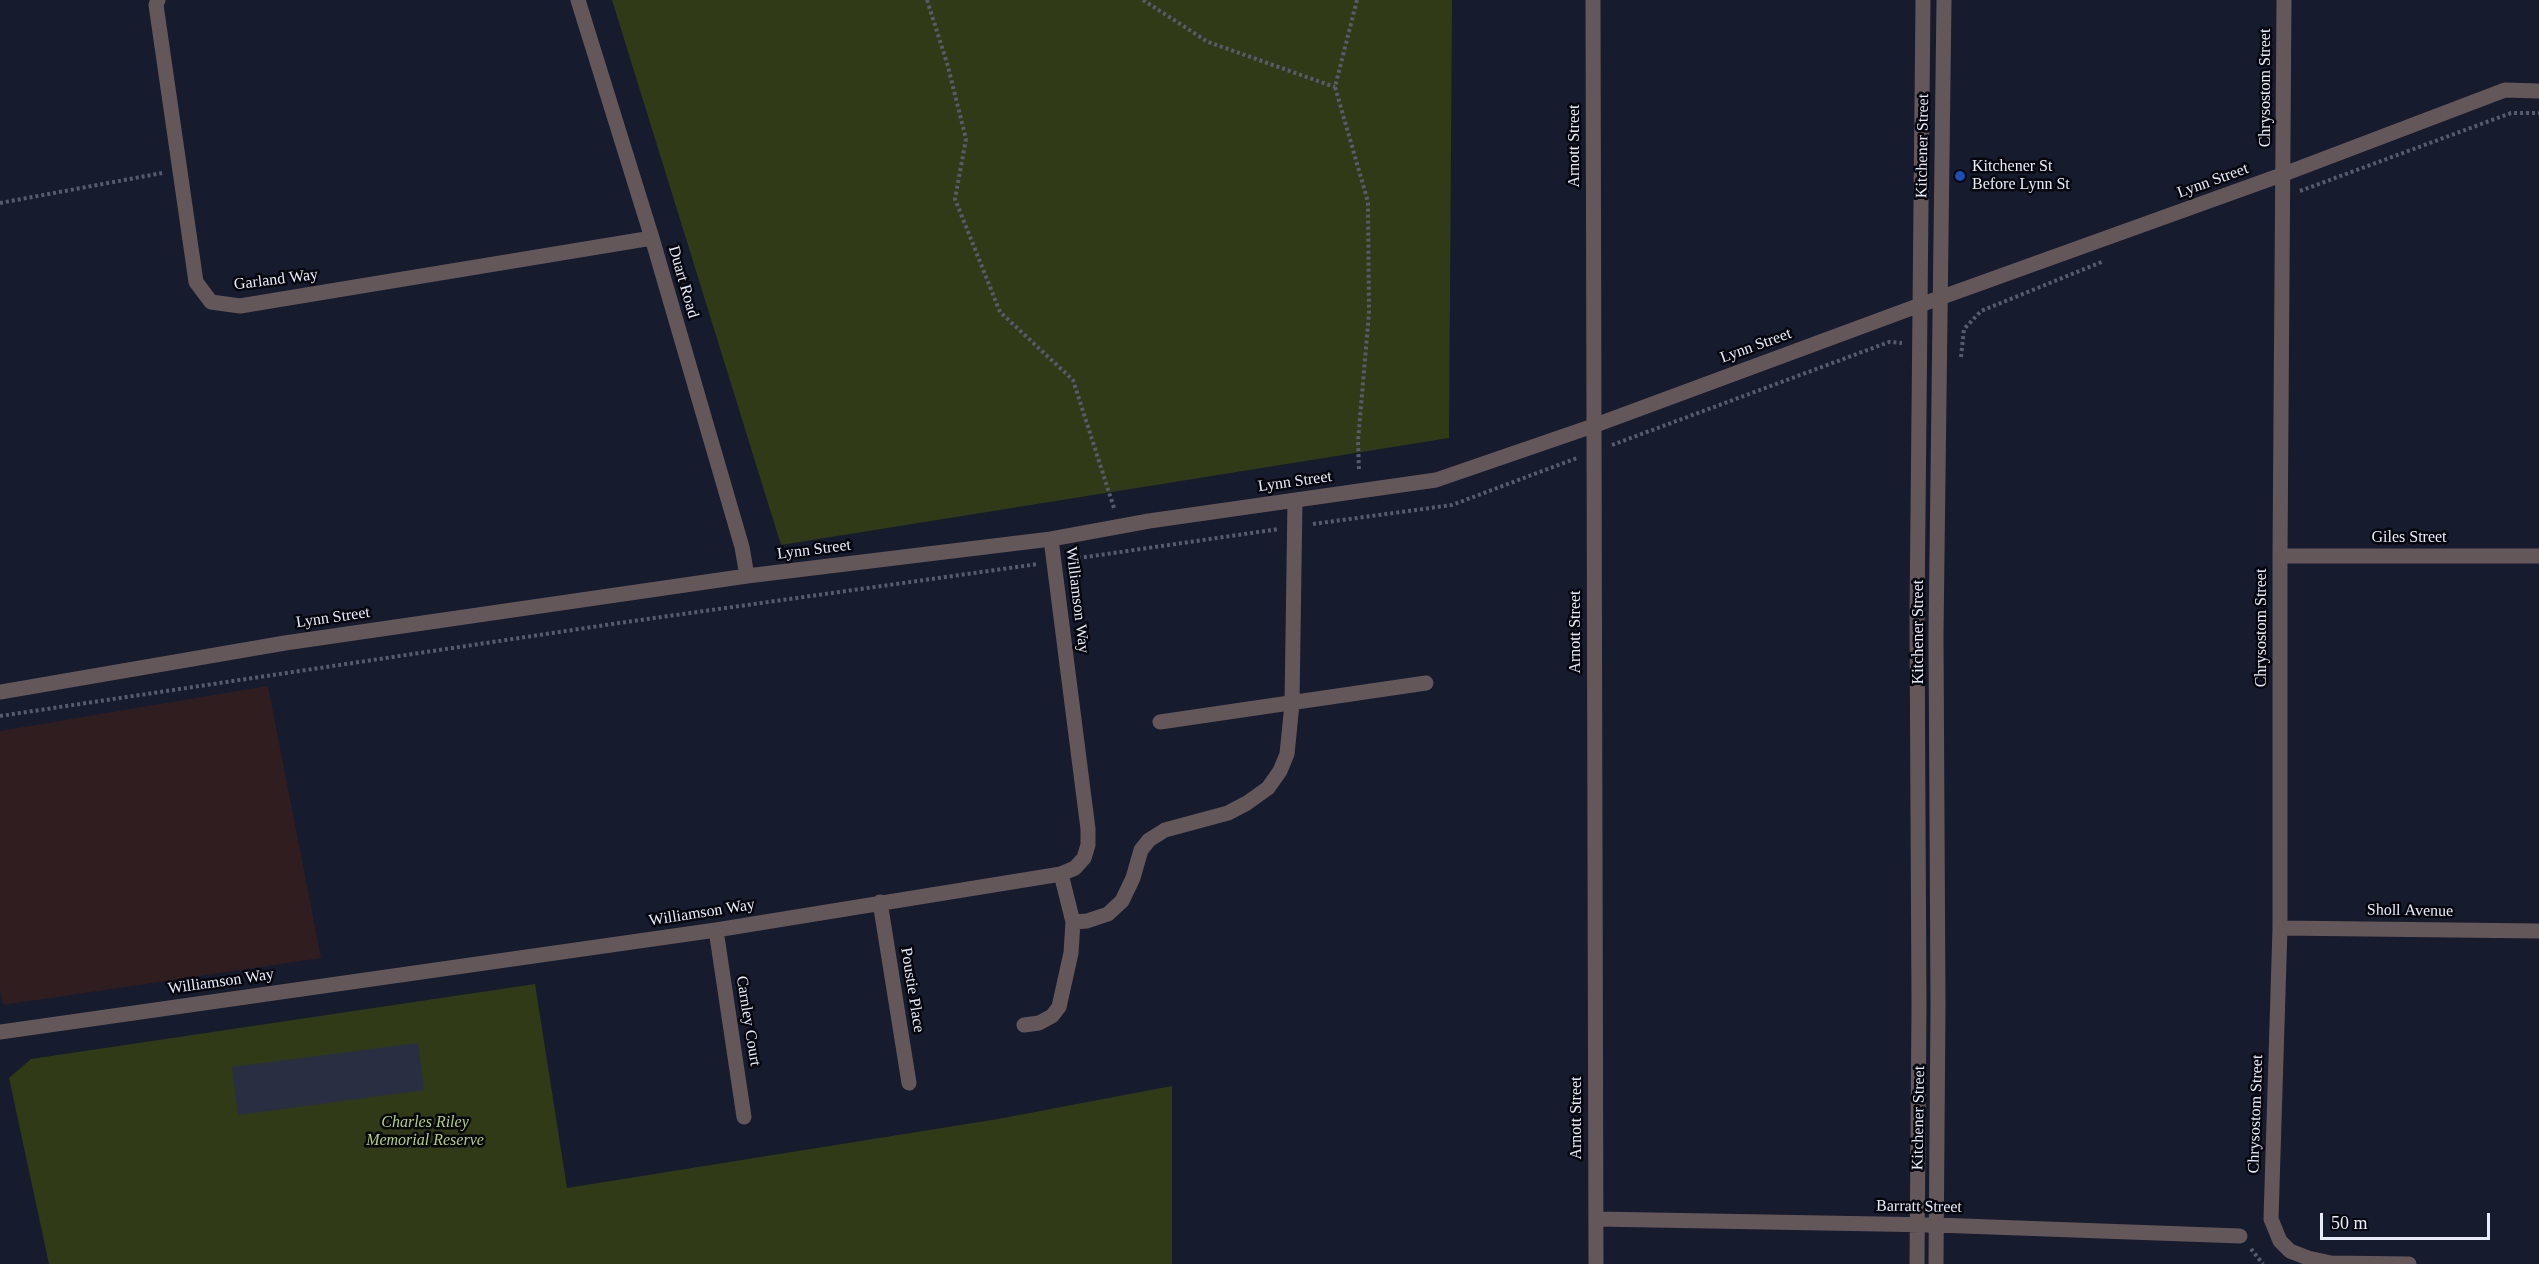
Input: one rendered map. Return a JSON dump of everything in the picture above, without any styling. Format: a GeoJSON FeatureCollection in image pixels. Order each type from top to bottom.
{"type":"FeatureCollection","features":[{"type":"Feature","properties":{"kind":"street","name":"Garland Way"},"geometry":{"type":"LineString","coordinates":[[158,0],[156,5],[196,282],[211,302],[240,306],[652,238]]}},
{"type":"Feature","properties":{"kind":"street","name":"Duart Road"},"geometry":{"type":"LineString","coordinates":[[578,0],[652,238],[742,547],[747,576]]}},
{"type":"Feature","properties":{"kind":"street","name":"Arnott Street"},"geometry":{"type":"LineString","coordinates":[[1593,0],[1596,1264]]}},
{"type":"Feature","properties":{"kind":"street","name":"Kitchener Street"},"geometry":{"type":"LineString","coordinates":[[1917,1264],[1919,1006],[1916,707],[1923,0]]}},
{"type":"Feature","properties":{"kind":"street","name":"Kitchener Street"},"geometry":{"type":"LineString","coordinates":[[1936,1264],[1938,994],[1936,635],[1944,0]]}},
{"type":"Feature","properties":{"kind":"street","name":"Chrysostom Street"},"geometry":{"type":"LineString","coordinates":[[2284,0],[2280,928],[2271,1219],[2280,1240],[2290,1251],[2308,1258],[2331,1263],[2409,1264]]}},
{"type":"Feature","properties":{"kind":"street","name":"Lynn Street"},"geometry":{"type":"LineString","coordinates":[[0,692],[285,643],[747,576],[1051,539],[1120,526],[1436,480],[1593,426],[1920,304],[2284,174],[2505,90],[2539,91]]}},
{"type":"Feature","properties":{"kind":"street"},"geometry":{"type":"LineString","coordinates":[[1073,922],[1087,921],[1108,914],[1122,901],[1133,878],[1142,850],[1149,840],[1165,830],[1228,813],[1247,803],[1268,788],[1280,771],[1287,754],[1292,704],[1295,500]]}},
{"type":"Feature","properties":{"kind":"street","name":"Williamson Way"},"geometry":{"type":"LineString","coordinates":[[0,1032],[716,930],[1061,874],[1075,868],[1084,858],[1088,845],[1088,828],[1051,539]]}},
{"type":"Feature","properties":{"kind":"street","name":"Giles Street"},"geometry":{"type":"LineString","coordinates":[[2280,556],[2539,556]]}},
{"type":"Feature","properties":{"kind":"street"},"geometry":{"type":"LineString","coordinates":[[1160,722],[1426,683]]}},
{"type":"Feature","properties":{"kind":"street"},"geometry":{"type":"LineString","coordinates":[[1024,1025],[1039,1023],[1052,1016],[1059,1007],[1071,953],[1073,922],[1061,874]]}},
{"type":"Feature","properties":{"kind":"street","name":"Poustie Place"},"geometry":{"type":"LineString","coordinates":[[880,902],[909,1083]]}},
{"type":"Feature","properties":{"kind":"street","name":"Sholl Avenue"},"geometry":{"type":"LineString","coordinates":[[2280,928],[2539,931]]}},
{"type":"Feature","properties":{"kind":"street","name":"Carnley Court"},"geometry":{"type":"LineString","coordinates":[[716,930],[744,1117]]}},
{"type":"Feature","properties":{"kind":"street","name":"Barratt Street"},"geometry":{"type":"LineString","coordinates":[[1596,1219],[1936,1225],[2240,1236]]}},
{"type":"Feature","properties":{"kind":"path"},"geometry":{"type":"LineString","coordinates":[[927,0],[947,63],[966,139],[955,199],[1000,312],[1073,380],[1120,526]]}},
{"type":"Feature","properties":{"kind":"path"},"geometry":{"type":"LineString","coordinates":[[1143,0],[1208,42],[1335,87]]}},
{"type":"Feature","properties":{"kind":"path"},"geometry":{"type":"LineString","coordinates":[[1357,0],[1335,87],[1368,202],[1369,313],[1358,441],[1360,491]]}},
{"type":"Feature","properties":{"kind":"path"},"geometry":{"type":"LineString","coordinates":[[2283,196],[2511,113],[2539,112]]}},
{"type":"Feature","properties":{"kind":"path"},"geometry":{"type":"LineString","coordinates":[[0,203],[180,170]]}},
{"type":"Feature","properties":{"kind":"path"},"geometry":{"type":"LineString","coordinates":[[1962,357],[1964,329],[1982,311],[2109,259]]}},
{"type":"Feature","properties":{"kind":"shaded area"},"geometry":{"type":"Polygon","coordinates":[[[268,686],[321,958],[3,1005],[0,989],[0,731],[268,686]]]}},
{"type":"Feature","properties":{"kind":"green space"},"geometry":{"type":"Polygon","coordinates":[[[612,0],[1452,0],[1449,438],[781,545],[612,0]]]}},
{"type":"Feature","properties":{"kind":"green space","name":"Charles Riley Memorial Reserve"},"geometry":{"type":"Polygon","coordinates":[[[535,984],[567,1188],[998,1119],[1172,1086],[1172,1264],[49,1264],[9,1078],[31,1059],[535,984]]]}},
{"type":"Feature","properties":{"kind":"building"},"geometry":{"type":"Polygon","coordinates":[[[418,1043],[424,1090],[238,1115],[232,1067],[418,1043]]]}},
{"type":"Feature","properties":{"kind":"place","name":"Kitchener St Before Lynn St"},"geometry":{"type":"Point","coordinates":[1960,176]}}]}
